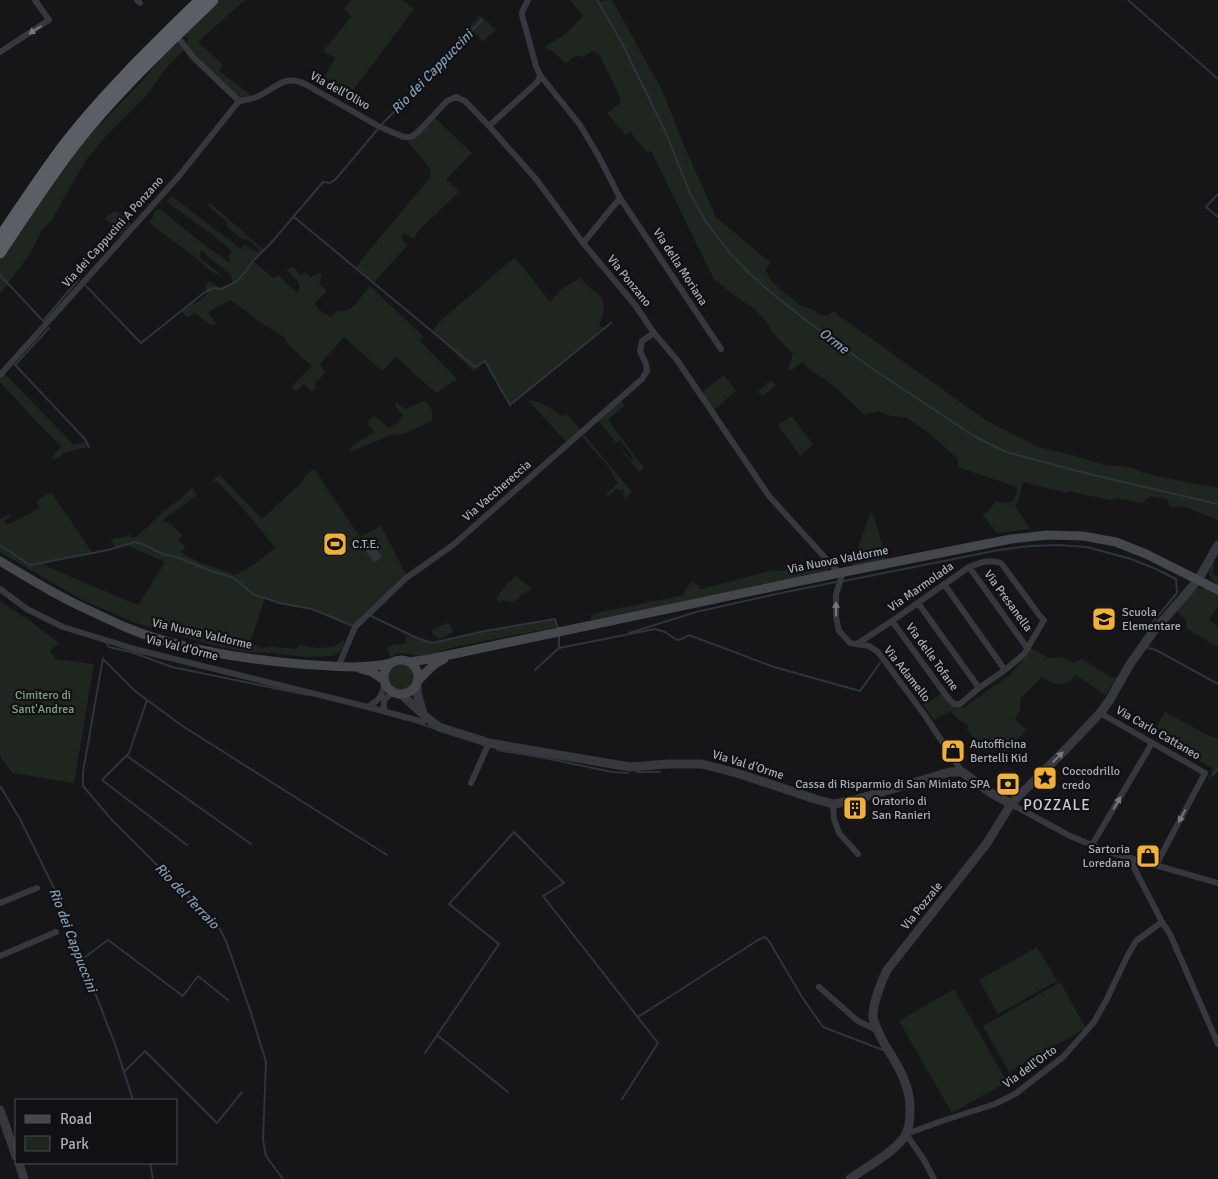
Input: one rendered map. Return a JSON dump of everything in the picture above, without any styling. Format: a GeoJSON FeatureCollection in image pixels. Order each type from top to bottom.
{"type":"FeatureCollection","features":[{"type":"Feature","properties":{"kind":"highway"},"geometry":{"type":"LineString","coordinates":[[0,238],[66,141],[103,98],[200,0]]}},
{"type":"Feature","properties":{"kind":"highway"},"geometry":{"type":"LineString","coordinates":[[0,253],[73,147],[91,125],[149,62],[213,0]]}},
{"type":"Feature","properties":{"kind":"main road","name":"Via Nuova Valdorme"},"geometry":{"type":"LineString","coordinates":[[0,562],[67,600],[127,627],[165,640],[262,661],[338,667],[382,665],[400,660],[409,662],[457,654],[841,572],[1011,539],[1048,535],[1083,536],[1116,542],[1154,558],[1218,590]]}},
{"type":"Feature","properties":{"kind":"main road","name":"Via Nuova Valdorme"},"geometry":{"type":"LineString","coordinates":[[356,667],[372,672],[384,681],[386,687],[398,694],[408,693],[413,690],[430,668],[457,654]]}},
{"type":"Feature","properties":{"kind":"main road"},"geometry":{"type":"LineString","coordinates":[[409,662],[418,672],[417,683]]}},
{"type":"Feature","properties":{"kind":"main road"},"geometry":{"type":"LineString","coordinates":[[384,681],[385,670],[391,663]]}},
{"type":"Feature","properties":{"kind":"street"},"geometry":{"type":"LineString","coordinates":[[0,52],[49,20],[35,0]]}},
{"type":"Feature","properties":{"kind":"street"},"geometry":{"type":"LineString","coordinates":[[489,126],[538,81],[540,75],[522,15],[528,0]]}},
{"type":"Feature","properties":{"kind":"street"},"geometry":{"type":"LineString","coordinates":[[180,40],[193,57],[239,101]]}},
{"type":"Feature","properties":{"kind":"street","name":"Via della Moriana"},"geometry":{"type":"LineString","coordinates":[[540,75],[580,124],[620,198],[721,349]]}},
{"type":"Feature","properties":{"kind":"street","name":"Via dell'Olivo"},"geometry":{"type":"LineString","coordinates":[[239,101],[255,98],[275,86],[293,80],[305,84],[380,127],[404,137],[411,137],[418,132],[447,101],[456,97],[466,101],[489,126]]}},
{"type":"Feature","properties":{"kind":"street","name":"Via dei Cappucini A Ponzano"},"geometry":{"type":"LineString","coordinates":[[0,375],[179,176],[239,101]]}},
{"type":"Feature","properties":{"kind":"street","name":"Via Ponzano"},"geometry":{"type":"LineString","coordinates":[[489,126],[536,179],[583,244],[635,305],[654,333],[677,360],[769,496],[841,572]]}},
{"type":"Feature","properties":{"kind":"street"},"geometry":{"type":"LineString","coordinates":[[583,244],[620,198]]}},
{"type":"Feature","properties":{"kind":"street","name":"Via Vacchereccia"},"geometry":{"type":"LineString","coordinates":[[338,667],[355,627],[406,578],[453,545],[642,379],[647,371],[640,352],[642,341],[654,333]]}},
{"type":"Feature","properties":{"kind":"street","name":"Via Pozzale"},"geometry":{"type":"LineString","coordinates":[[877,1030],[873,1015],[881,982],[887,970],[987,843],[1011,804],[1100,713],[1130,664],[1153,632],[1198,580],[1218,545]]}},
{"type":"Feature","properties":{"kind":"street","name":"Via Marmolada"},"geometry":{"type":"LineString","coordinates":[[853,644],[892,621],[969,567],[993,560],[1001,563]]}},
{"type":"Feature","properties":{"kind":"street","name":"Via Presanella"},"geometry":{"type":"LineString","coordinates":[[1001,563],[1044,620],[1028,649],[1005,670]]}},
{"type":"Feature","properties":{"kind":"street","name":"Via Presanella"},"geometry":{"type":"LineString","coordinates":[[969,567],[1028,649]]}},
{"type":"Feature","properties":{"kind":"street"},"geometry":{"type":"LineString","coordinates":[[841,572],[836,594],[836,617],[839,632],[853,644]]}},
{"type":"Feature","properties":{"kind":"street"},"geometry":{"type":"LineString","coordinates":[[944,584],[1005,670]]}},
{"type":"Feature","properties":{"kind":"street","name":"Via Val d'Orme"},"geometry":{"type":"LineString","coordinates":[[0,589],[27,609],[63,627],[138,650],[368,706],[385,712],[424,720],[439,727],[489,743],[630,767],[702,764],[740,774],[833,804],[851,801],[950,772],[962,772]]}},
{"type":"Feature","properties":{"kind":"street","name":"Via delle Tofane"},"geometry":{"type":"LineString","coordinates":[[918,603],[980,688]]}},
{"type":"Feature","properties":{"kind":"street","name":"Via delle Tofane"},"geometry":{"type":"LineString","coordinates":[[892,621],[954,704],[960,704],[1005,670]]}},
{"type":"Feature","properties":{"kind":"street","name":"Via Adamello"},"geometry":{"type":"LineString","coordinates":[[853,644],[869,646],[878,652],[926,716],[962,772]]}},
{"type":"Feature","properties":{"kind":"street"},"geometry":{"type":"LineString","coordinates":[[368,706],[381,696],[384,681]]}},
{"type":"Feature","properties":{"kind":"street"},"geometry":{"type":"LineString","coordinates":[[417,683],[419,702],[424,720]]}},
{"type":"Feature","properties":{"kind":"street"},"geometry":{"type":"LineString","coordinates":[[385,712],[384,701],[389,695],[398,694]]}},
{"type":"Feature","properties":{"kind":"street","name":"Via Val d'Orme"},"geometry":{"type":"LineString","coordinates":[[398,694],[424,720]]}},
{"type":"Feature","properties":{"kind":"street","name":"Via Carlo Cattaneo"},"geometry":{"type":"LineString","coordinates":[[1100,713],[1205,773],[1156,865]]}},
{"type":"Feature","properties":{"kind":"street"},"geometry":{"type":"LineString","coordinates":[[1092,845],[1152,742]]}},
{"type":"Feature","properties":{"kind":"street"},"geometry":{"type":"LineString","coordinates":[[471,783],[489,743]]}},
{"type":"Feature","properties":{"kind":"street"},"geometry":{"type":"LineString","coordinates":[[962,772],[991,793],[1070,836],[1106,851],[1218,883]]}},
{"type":"Feature","properties":{"kind":"street"},"geometry":{"type":"LineString","coordinates":[[833,804],[834,819],[839,833],[858,854]]}},
{"type":"Feature","properties":{"kind":"street"},"geometry":{"type":"LineString","coordinates":[[1129,858],[1170,934],[1218,1044]]}},
{"type":"Feature","properties":{"kind":"street"},"geometry":{"type":"LineString","coordinates":[[0,903],[37,888]]}},
{"type":"Feature","properties":{"kind":"street","name":"Via dell'Orto"},"geometry":{"type":"LineString","coordinates":[[906,1134],[995,1104],[1015,1094],[1063,1058],[1094,1022],[1136,941],[1162,922]]}},
{"type":"Feature","properties":{"kind":"street"},"geometry":{"type":"LineString","coordinates":[[0,956],[56,932]]}},
{"type":"Feature","properties":{"kind":"street"},"geometry":{"type":"LineString","coordinates":[[819,987],[858,1021],[877,1030],[903,1076],[909,1094],[910,1116],[906,1134],[892,1150],[850,1179]]}},
{"type":"Feature","properties":{"kind":"street"},"geometry":{"type":"LineString","coordinates":[[0,1110],[15,1149]]}},
{"type":"Feature","properties":{"kind":"street"},"geometry":{"type":"LineString","coordinates":[[906,1134],[924,1160],[934,1179]]}},
{"type":"Feature","properties":{"kind":"street"},"geometry":{"type":"LineString","coordinates":[[19,1164],[24,1179]]}},
{"type":"Feature","properties":{"kind":"green space"},"geometry":{"type":"Polygon","coordinates":[[[220,0],[245,0],[198,42],[223,65],[219,71],[255,98],[239,101],[223,87],[189,48],[188,38],[182,37],[220,0]]]}},
{"type":"Feature","properties":{"kind":"green space"},"geometry":{"type":"Polygon","coordinates":[[[351,0],[403,0],[414,9],[350,94],[331,84],[333,81],[330,79],[328,82],[323,79],[335,58],[323,51],[352,16],[344,9],[351,0]]]}},
{"type":"Feature","properties":{"kind":"green space"},"geometry":{"type":"Polygon","coordinates":[[[570,0],[612,0],[662,90],[716,217],[771,263],[765,269],[773,283],[801,306],[812,309],[821,315],[828,316],[834,311],[987,421],[1038,447],[1105,465],[1130,467],[1144,473],[1166,478],[1218,487],[1218,520],[1182,506],[1172,507],[1168,504],[1169,500],[1150,496],[1142,503],[1116,498],[1110,500],[1069,491],[1067,493],[1023,482],[1019,499],[1015,506],[1030,529],[997,533],[983,515],[996,501],[1007,503],[1013,501],[1017,490],[1014,486],[958,467],[958,459],[930,434],[906,417],[890,416],[878,411],[865,415],[835,387],[802,362],[791,371],[788,369],[793,354],[772,332],[767,322],[753,308],[714,279],[651,151],[648,153],[631,131],[626,135],[607,113],[618,105],[621,99],[599,54],[592,51],[584,57],[575,57],[567,63],[544,47],[569,31],[583,16],[570,0]]]}},
{"type":"Feature","properties":{"kind":"green space"},"geometry":{"type":"Polygon","coordinates":[[[480,15],[496,30],[483,41],[469,28],[480,15]]]}},
{"type":"Feature","properties":{"kind":"green space"},"geometry":{"type":"Polygon","coordinates":[[[180,40],[186,48],[167,67],[147,95],[106,136],[86,160],[51,221],[42,230],[30,254],[0,294],[0,260],[33,211],[83,142],[180,40]]]}},
{"type":"Feature","properties":{"kind":"green space"},"geometry":{"type":"Polygon","coordinates":[[[433,116],[472,153],[446,180],[460,191],[416,233],[417,235],[413,239],[404,233],[401,236],[404,238],[402,240],[408,245],[374,282],[356,267],[430,178],[431,170],[404,137],[411,137],[433,116]]]}},
{"type":"Feature","properties":{"kind":"green space"},"geometry":{"type":"Polygon","coordinates":[[[173,197],[241,249],[246,245],[256,252],[260,250],[247,239],[243,240],[227,227],[226,221],[207,205],[210,203],[264,250],[253,261],[273,278],[278,275],[297,293],[300,287],[297,280],[286,270],[293,267],[301,275],[305,272],[311,277],[318,273],[322,274],[319,284],[327,291],[315,303],[319,310],[331,317],[337,311],[346,311],[354,306],[370,286],[423,336],[420,341],[458,380],[436,393],[396,357],[382,371],[344,337],[320,364],[325,372],[318,381],[315,381],[316,388],[312,392],[303,384],[296,392],[291,387],[312,366],[288,345],[285,338],[231,300],[208,313],[217,324],[211,325],[194,313],[190,317],[186,317],[181,311],[192,302],[194,304],[207,295],[205,284],[210,281],[221,289],[233,283],[230,273],[227,273],[203,252],[200,250],[201,255],[199,257],[224,277],[212,272],[150,223],[154,212],[160,209],[230,263],[229,255],[232,251],[167,202],[169,198],[173,197]]]}},
{"type":"Feature","properties":{"kind":"green space"},"geometry":{"type":"Polygon","coordinates":[[[114,212],[122,214],[133,226],[123,237],[105,218],[114,212]]]}},
{"type":"Feature","properties":{"kind":"green space"},"geometry":{"type":"Polygon","coordinates":[[[515,257],[550,302],[562,289],[580,278],[603,300],[604,308],[599,325],[604,328],[510,405],[486,361],[474,372],[433,331],[438,323],[515,257]]]}},
{"type":"Feature","properties":{"kind":"green space"},"geometry":{"type":"Polygon","coordinates":[[[3,372],[74,445],[86,442],[89,447],[64,453],[57,459],[51,459],[61,446],[0,382],[0,375],[3,372]]]}},
{"type":"Feature","properties":{"kind":"green space"},"geometry":{"type":"Polygon","coordinates":[[[724,375],[736,391],[712,412],[700,394],[724,375]]]}},
{"type":"Feature","properties":{"kind":"green space"},"geometry":{"type":"Polygon","coordinates":[[[771,380],[776,385],[762,397],[758,391],[771,380]]]}},
{"type":"Feature","properties":{"kind":"green space"},"geometry":{"type":"Polygon","coordinates":[[[619,399],[625,405],[608,420],[644,468],[639,472],[622,451],[631,460],[633,458],[620,440],[616,443],[597,419],[619,399]]]}},
{"type":"Feature","properties":{"kind":"green space"},"geometry":{"type":"Polygon","coordinates":[[[528,400],[546,405],[560,416],[564,417],[567,414],[632,492],[626,498],[622,493],[623,489],[620,491],[617,489],[608,496],[606,494],[618,483],[603,460],[580,434],[568,444],[528,400]]]}},
{"type":"Feature","properties":{"kind":"green space"},"geometry":{"type":"Polygon","coordinates":[[[426,401],[432,410],[432,420],[405,434],[392,435],[350,452],[352,446],[374,432],[368,424],[374,416],[388,428],[397,423],[403,415],[395,406],[396,402],[405,409],[426,401]]]}},
{"type":"Feature","properties":{"kind":"green space"},"geometry":{"type":"Polygon","coordinates":[[[792,416],[813,445],[800,456],[778,425],[792,416]]]}},
{"type":"Feature","properties":{"kind":"green space"},"geometry":{"type":"Polygon","coordinates":[[[314,469],[360,537],[381,526],[406,574],[406,578],[353,626],[312,609],[279,603],[265,598],[250,643],[260,648],[296,649],[299,645],[319,648],[334,647],[343,640],[345,641],[339,653],[333,656],[304,657],[245,652],[212,645],[136,623],[84,601],[0,552],[0,519],[10,514],[11,517],[4,520],[7,525],[40,508],[36,501],[51,492],[92,552],[43,563],[50,568],[139,604],[165,562],[126,545],[114,548],[111,539],[129,535],[133,538],[192,487],[197,495],[163,521],[171,524],[182,535],[178,541],[186,546],[180,552],[197,561],[235,575],[253,565],[275,548],[254,521],[217,481],[213,483],[214,479],[220,475],[262,519],[314,469]]]}},
{"type":"Feature","properties":{"kind":"green space"},"geometry":{"type":"Polygon","coordinates":[[[870,514],[874,515],[887,563],[850,571],[870,514]]]}},
{"type":"Feature","properties":{"kind":"green space"},"geometry":{"type":"Polygon","coordinates":[[[1211,561],[1214,562],[1213,573],[1218,577],[1218,584],[1212,580],[1209,574],[1211,561]]]}},
{"type":"Feature","properties":{"kind":"green space"},"geometry":{"type":"Polygon","coordinates":[[[826,562],[829,568],[825,572],[591,620],[591,614],[684,595],[685,590],[692,581],[701,589],[773,570],[779,571],[824,565],[826,562]]]}},
{"type":"Feature","properties":{"kind":"green space"},"geometry":{"type":"Polygon","coordinates":[[[516,576],[532,589],[512,602],[501,600],[500,603],[497,597],[516,576]]]}},
{"type":"Feature","properties":{"kind":"green space"},"geometry":{"type":"Polygon","coordinates":[[[1198,588],[1218,591],[1218,606],[1209,620],[1218,626],[1218,647],[1186,628],[1186,620],[1178,612],[1172,611],[1193,590],[1198,588]]]}},
{"type":"Feature","properties":{"kind":"green space","name":"Cimitero di Sant'Andrea"},"geometry":{"type":"Polygon","coordinates":[[[0,601],[59,643],[50,651],[55,659],[94,664],[74,783],[12,773],[0,755],[0,601]]]}},
{"type":"Feature","properties":{"kind":"green space"},"geometry":{"type":"Polygon","coordinates":[[[555,619],[558,627],[454,647],[434,654],[418,656],[402,653],[391,657],[387,649],[393,644],[405,643],[406,637],[410,636],[410,634],[432,643],[485,631],[555,619]]]}},
{"type":"Feature","properties":{"kind":"green space"},"geometry":{"type":"Polygon","coordinates":[[[447,623],[451,626],[453,632],[440,639],[433,635],[432,630],[447,623]]]}},
{"type":"Feature","properties":{"kind":"green space"},"geometry":{"type":"Polygon","coordinates":[[[1032,649],[1049,658],[1062,657],[1074,663],[1082,659],[1112,678],[1118,677],[1105,695],[1076,675],[1059,685],[1042,677],[1020,699],[1020,710],[1015,719],[1026,730],[1003,754],[989,739],[981,746],[966,729],[969,727],[962,721],[960,722],[950,711],[934,720],[923,704],[943,693],[955,707],[963,708],[1010,675],[1032,649]]]}},
{"type":"Feature","properties":{"kind":"green space"},"geometry":{"type":"Polygon","coordinates":[[[401,664],[411,667],[414,677],[411,687],[401,690],[391,687],[388,677],[391,667],[401,664]]]}},
{"type":"Feature","properties":{"kind":"green space"},"geometry":{"type":"Polygon","coordinates":[[[1165,712],[1210,736],[1218,738],[1218,769],[1207,782],[1212,768],[1165,742],[1153,732],[1165,712]]]}},
{"type":"Feature","properties":{"kind":"green space"},"geometry":{"type":"Polygon","coordinates":[[[1037,947],[1057,981],[998,1014],[979,980],[1037,947]]]}},
{"type":"Feature","properties":{"kind":"green space"},"geometry":{"type":"Polygon","coordinates":[[[1060,982],[1086,1028],[1009,1072],[983,1026],[1060,982]]]}},
{"type":"Feature","properties":{"kind":"green space"},"geometry":{"type":"Polygon","coordinates":[[[954,989],[1007,1082],[952,1113],[899,1021],[954,989]]]}},
{"type":"Feature","properties":{"kind":"shaded area"},"geometry":{"type":"Polygon","coordinates":[[[370,541],[382,557],[374,563],[363,546],[370,541]]]}},
{"type":"Feature","properties":{"kind":"waterway","name":"Orme"},"geometry":{"type":"LineString","coordinates":[[597,0],[621,41],[665,131],[690,193],[706,222],[729,252],[773,294],[870,367],[974,436],[1006,452],[1089,474],[1218,504]]}},
{"type":"Feature","properties":{"kind":"waterway"},"geometry":{"type":"LineString","coordinates":[[1128,0],[1218,79]]}},
{"type":"Feature","properties":{"kind":"waterway","name":"Rio dei Cappuccini"},"geometry":{"type":"LineString","coordinates":[[382,124],[482,20]]}},
{"type":"Feature","properties":{"kind":"waterway"},"geometry":{"type":"LineString","coordinates":[[86,286],[141,343],[205,292],[214,288],[221,289],[236,282],[323,182],[330,183],[336,179],[377,130]]}},
{"type":"Feature","properties":{"kind":"waterway"},"geometry":{"type":"LineString","coordinates":[[1218,194],[1206,207],[1218,217]]}},
{"type":"Feature","properties":{"kind":"waterway"},"geometry":{"type":"LineString","coordinates":[[294,217],[475,367],[485,361],[510,405],[611,323]]}},
{"type":"Feature","properties":{"kind":"waterway"},"geometry":{"type":"LineString","coordinates":[[0,275],[44,322]]}},
{"type":"Feature","properties":{"kind":"waterway"},"geometry":{"type":"LineString","coordinates":[[43,321],[79,279]]}},
{"type":"Feature","properties":{"kind":"waterway"},"geometry":{"type":"LineString","coordinates":[[49,328],[15,365],[85,439],[89,447]]}},
{"type":"Feature","properties":{"kind":"waterway"},"geometry":{"type":"LineString","coordinates":[[0,545],[30,565],[108,550],[135,542],[165,555],[177,557],[234,578],[254,595],[279,603],[312,609],[353,626]]}},
{"type":"Feature","properties":{"kind":"waterway"},"geometry":{"type":"LineString","coordinates":[[844,581],[999,550],[1058,545],[1087,547],[1131,559],[1176,579],[1177,593],[1152,623]]}},
{"type":"Feature","properties":{"kind":"waterway"},"geometry":{"type":"LineString","coordinates":[[629,633],[696,612],[836,582]]}},
{"type":"Feature","properties":{"kind":"waterway"},"geometry":{"type":"LineString","coordinates":[[371,616],[432,643],[485,631],[555,619],[558,628]]}},
{"type":"Feature","properties":{"kind":"waterway"},"geometry":{"type":"LineString","coordinates":[[535,670],[559,648],[655,629],[665,632],[677,640],[689,635],[774,667],[860,691],[880,663]]}},
{"type":"Feature","properties":{"kind":"waterway"},"geometry":{"type":"LineString","coordinates":[[559,635],[559,648]]}},
{"type":"Feature","properties":{"kind":"waterway"},"geometry":{"type":"LineString","coordinates":[[106,643],[109,647],[131,652],[172,667],[308,695]]}},
{"type":"Feature","properties":{"kind":"waterway"},"geometry":{"type":"LineString","coordinates":[[1148,648],[1156,650],[1218,684]]}},
{"type":"Feature","properties":{"kind":"waterway","name":"Rio del Terraio"},"geometry":{"type":"LineString","coordinates":[[103,658],[83,772],[83,786],[112,820],[221,931],[250,1010],[266,1062],[263,1140],[266,1156],[283,1179]]}},
{"type":"Feature","properties":{"kind":"waterway"},"geometry":{"type":"LineString","coordinates":[[104,660],[135,691],[181,725],[387,855]]}},
{"type":"Feature","properties":{"kind":"waterway"},"geometry":{"type":"LineString","coordinates":[[147,700],[129,753],[102,780],[187,845]]}},
{"type":"Feature","properties":{"kind":"waterway"},"geometry":{"type":"LineString","coordinates":[[421,724],[436,729]]}},
{"type":"Feature","properties":{"kind":"waterway"},"geometry":{"type":"LineString","coordinates":[[497,750],[612,772],[628,773]]}},
{"type":"Feature","properties":{"kind":"waterway"},"geometry":{"type":"LineString","coordinates":[[127,756],[251,844]]}},
{"type":"Feature","properties":{"kind":"waterway"},"geometry":{"type":"LineString","coordinates":[[1213,775],[1218,769]]}},
{"type":"Feature","properties":{"kind":"waterway"},"geometry":{"type":"LineString","coordinates":[[637,772],[660,772]]}},
{"type":"Feature","properties":{"kind":"waterway","name":"Rio dei Cappuccini"},"geometry":{"type":"LineString","coordinates":[[0,786],[20,819],[57,894],[116,1047],[133,1099]]}},
{"type":"Feature","properties":{"kind":"waterway"},"geometry":{"type":"LineString","coordinates":[[425,1053],[499,944],[449,904],[514,832],[564,883],[543,896],[658,1043],[622,1099]]}},
{"type":"Feature","properties":{"kind":"waterway"},"geometry":{"type":"LineString","coordinates":[[638,1017],[765,937],[823,1027],[883,1050]]}},
{"type":"Feature","properties":{"kind":"waterway"},"geometry":{"type":"LineString","coordinates":[[81,960],[108,940],[183,996],[198,976],[228,1000]]}},
{"type":"Feature","properties":{"kind":"waterway"},"geometry":{"type":"LineString","coordinates":[[437,1035],[508,1092]]}},
{"type":"Feature","properties":{"kind":"waterway"},"geometry":{"type":"LineString","coordinates":[[124,1072],[145,1051],[217,1123],[242,1092]]}},
{"type":"Feature","properties":{"kind":"waterway","name":"Rio dei Cappuccini"},"geometry":{"type":"LineString","coordinates":[[150,1164],[153,1179]]}},
{"type":"Feature","properties":{"kind":"place","name":"C.T.E."},"geometry":{"type":"Point","coordinates":[335,544]}},
{"type":"Feature","properties":{"kind":"place","name":"Scuola Elementare"},"geometry":{"type":"Point","coordinates":[1104,619]}},
{"type":"Feature","properties":{"kind":"place","name":"Autofficina Bertelli Kid"},"geometry":{"type":"Point","coordinates":[953,751]}},
{"type":"Feature","properties":{"kind":"place","name":"Coccodrillo credo"},"geometry":{"type":"Point","coordinates":[1045,778]}},
{"type":"Feature","properties":{"kind":"place","name":"Cassa di Risparmio di San Miniato SPA"},"geometry":{"type":"Point","coordinates":[1008,784]}},
{"type":"Feature","properties":{"kind":"place","name":"Oratorio di San Ranieri"},"geometry":{"type":"Point","coordinates":[855,808]}},
{"type":"Feature","properties":{"kind":"place","name":"Sartoria Loredana"},"geometry":{"type":"Point","coordinates":[1148,856]}},
{"type":"Feature","properties":{"kind":"district","name":"POZZALE"},"geometry":{"type":"Point","coordinates":[1057,805]}}]}
